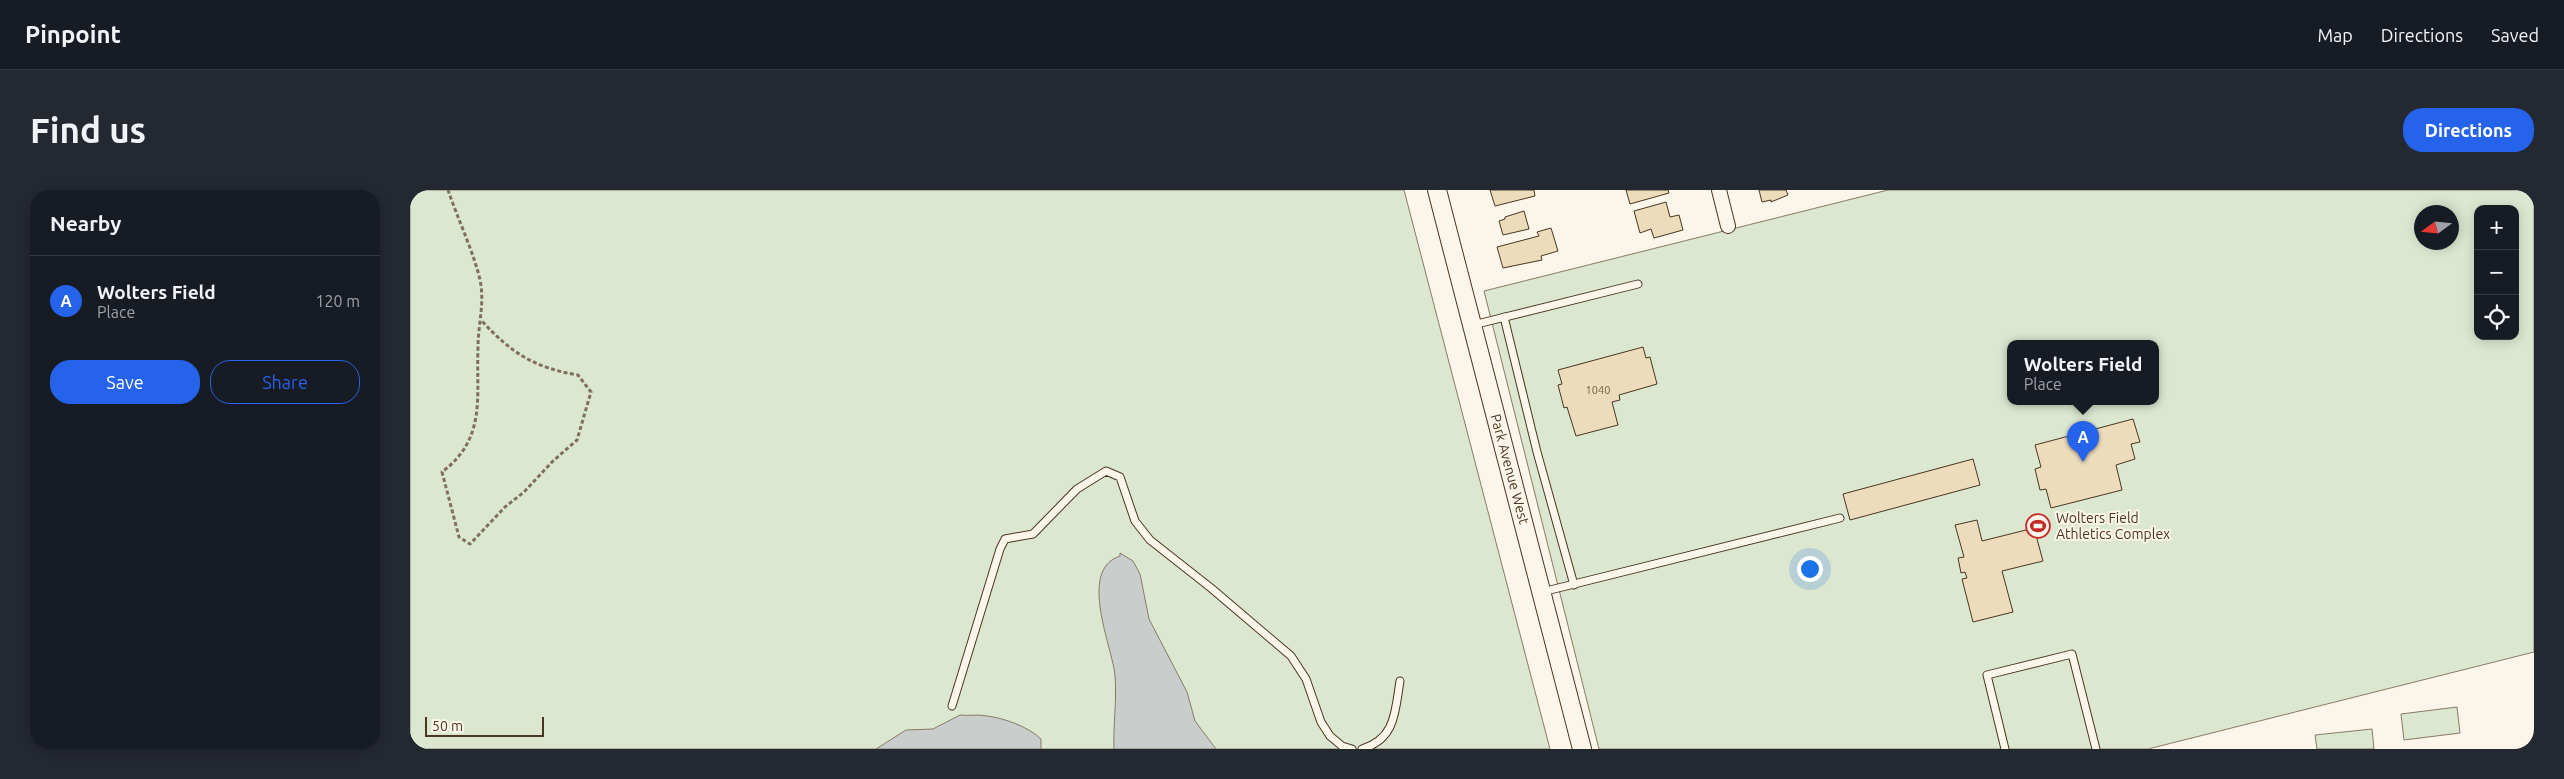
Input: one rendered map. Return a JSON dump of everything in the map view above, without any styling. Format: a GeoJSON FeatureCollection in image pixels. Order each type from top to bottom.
{"type":"FeatureCollection","features":[{"type":"Feature","properties":{"kind":"street","name":"Park Avenue West"},"geometry":{"type":"LineString","coordinates":[[1437,190],[1582,749]]}},
{"type":"Feature","properties":{"kind":"street"},"geometry":{"type":"LineString","coordinates":[[1719,190],[1728,226]]}},
{"type":"Feature","properties":{"kind":"lane"},"geometry":{"type":"LineString","coordinates":[[1472,325],[1638,284]]}},
{"type":"Feature","properties":{"kind":"lane"},"geometry":{"type":"LineString","coordinates":[[1504,317],[1537,452],[1574,585]]}},
{"type":"Feature","properties":{"kind":"lane"},"geometry":{"type":"LineString","coordinates":[[952,706],[1000,549],[1005,539],[1033,534],[1078,489],[1106,470],[1120,476],[1136,520],[1150,540],[1211,588],[1291,656],[1306,679],[1321,722],[1330,736],[1342,746],[1352,749]]}},
{"type":"Feature","properties":{"kind":"lane"},"geometry":{"type":"LineString","coordinates":[[1542,592],[1840,518]]}},
{"type":"Feature","properties":{"kind":"lane"},"geometry":{"type":"LineString","coordinates":[[2006,749],[1987,675],[2072,654],[2096,749]]}},
{"type":"Feature","properties":{"kind":"lane"},"geometry":{"type":"LineString","coordinates":[[1362,749],[1374,746],[1386,734],[1395,717],[1400,681]]}},
{"type":"Feature","properties":{"kind":"path"},"geometry":{"type":"LineString","coordinates":[[448,190],[480,280],[481,320],[478,346],[477,421],[464,451],[456,462],[442,472],[459,537],[470,544],[505,507],[524,492],[553,461],[577,440],[591,392],[578,375],[554,371],[523,358],[498,339],[481,320]]}},
{"type":"Feature","properties":{"kind":"green space"},"geometry":{"type":"Polygon","coordinates":[[[410,190],[1404,190],[1550,749],[410,749],[410,190]]]}},
{"type":"Feature","properties":{"kind":"green space","name":"Wolters Field Athletics Complex"},"geometry":{"type":"Polygon","coordinates":[[[1888,190],[2534,190],[2534,652],[2148,749],[1599,749],[1484,291],[1888,190]]]}},
{"type":"Feature","properties":{"kind":"green space"},"geometry":{"type":"Polygon","coordinates":[[[2457,707],[2460,733],[2404,740],[2401,714],[2457,707]]]}},
{"type":"Feature","properties":{"kind":"green space"},"geometry":{"type":"Polygon","coordinates":[[[2372,729],[2374,749],[2317,749],[2315,735],[2372,729]]]}},
{"type":"Feature","properties":{"kind":"shaded area"},"geometry":{"type":"Polygon","coordinates":[[[1120,553],[1133,561],[1140,574],[1149,619],[1187,692],[1195,721],[1216,749],[1114,749],[1115,676],[1104,629],[1099,593],[1101,577],[1107,564],[1120,556],[1120,553]]]}},
{"type":"Feature","properties":{"kind":"shaded area"},"geometry":{"type":"Polygon","coordinates":[[[960,715],[984,715],[1016,724],[1041,739],[1041,749],[876,749],[906,730],[933,729],[960,715]]]}},
{"type":"Feature","properties":{"kind":"building"},"geometry":{"type":"Polygon","coordinates":[[[1490,190],[1534,190],[1535,196],[1495,206],[1490,190]]]}},
{"type":"Feature","properties":{"kind":"building"},"geometry":{"type":"Polygon","coordinates":[[[1626,190],[1668,190],[1669,193],[1630,204],[1626,190]]]}},
{"type":"Feature","properties":{"kind":"building"},"geometry":{"type":"Polygon","coordinates":[[[1759,190],[1786,190],[1788,195],[1771,202],[1771,200],[1762,202],[1759,190]]]}},
{"type":"Feature","properties":{"kind":"building"},"geometry":{"type":"Polygon","coordinates":[[[1666,202],[1670,217],[1679,215],[1683,230],[1654,238],[1651,229],[1640,233],[1634,211],[1666,202]]]}},
{"type":"Feature","properties":{"kind":"building"},"geometry":{"type":"Polygon","coordinates":[[[1524,211],[1529,229],[1503,235],[1499,221],[1524,211]]]}},
{"type":"Feature","properties":{"kind":"building"},"geometry":{"type":"Polygon","coordinates":[[[1551,228],[1558,251],[1541,256],[1542,260],[1503,268],[1497,247],[1539,236],[1537,232],[1551,228]]]}},
{"type":"Feature","properties":{"kind":"building"},"geometry":{"type":"Polygon","coordinates":[[[1643,347],[1646,358],[1650,357],[1657,384],[1619,395],[1620,400],[1612,402],[1618,425],[1576,436],[1567,407],[1564,408],[1558,385],[1562,384],[1558,370],[1643,347]]]}},
{"type":"Feature","properties":{"kind":"building"},"geometry":{"type":"Polygon","coordinates":[[[2133,419],[2140,442],[2131,444],[2135,459],[2116,465],[2122,490],[2051,508],[2046,489],[2040,490],[2035,469],[2041,467],[2035,445],[2133,419]]]}},
{"type":"Feature","properties":{"kind":"building"},"geometry":{"type":"Polygon","coordinates":[[[1973,459],[1980,485],[1850,520],[1843,494],[1973,459]]]}},
{"type":"Feature","properties":{"kind":"building"},"geometry":{"type":"Polygon","coordinates":[[[1977,520],[1982,541],[2034,528],[2043,561],[2002,571],[2013,612],[1973,622],[1962,579],[1967,578],[1965,572],[1961,573],[1958,558],[1964,557],[1955,525],[1977,520]]]}},
{"type":"Feature","properties":{"kind":"place","name":"Wolters Field"},"geometry":{"type":"Point","coordinates":[2083,462]}},
{"type":"Feature","properties":{"kind":"place","name":"Wolters Field Athletics Complex"},"geometry":{"type":"Point","coordinates":[2038,526]}}]}
